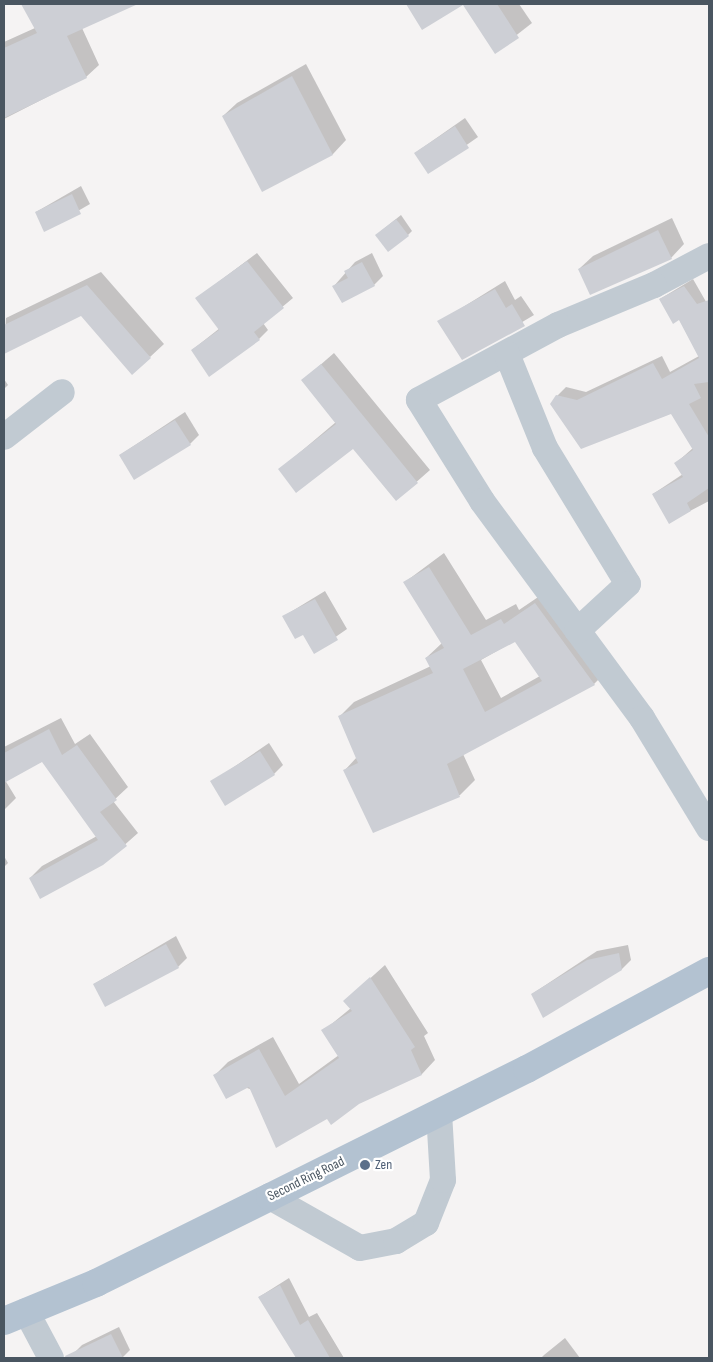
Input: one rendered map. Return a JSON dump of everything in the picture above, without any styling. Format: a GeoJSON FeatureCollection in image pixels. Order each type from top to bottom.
{"type":"FeatureCollection","features":[{"type":"Feature","properties":{"kind":"main road","name":"Second Ring Road"},"geometry":{"type":"LineString","coordinates":[[15,1316],[96,1283],[270,1197],[438,1113],[709,971]]}},
{"type":"Feature","properties":{"kind":"street"},"geometry":{"type":"LineString","coordinates":[[709,256],[637,293],[558,325],[418,400],[482,501],[642,718],[709,828]]}},
{"type":"Feature","properties":{"kind":"street"},"geometry":{"type":"LineString","coordinates":[[507,354],[545,448],[628,584],[577,631]]}},
{"type":"Feature","properties":{"kind":"street"},"geometry":{"type":"LineString","coordinates":[[4,437],[62,392]]}},
{"type":"Feature","properties":{"kind":"street"},"geometry":{"type":"LineString","coordinates":[[270,1197],[360,1248],[396,1241],[426,1223],[443,1180],[438,1113]]}},
{"type":"Feature","properties":{"kind":"street"},"geometry":{"type":"LineString","coordinates":[[15,1316],[51,1358]]}},
{"type":"Feature","properties":{"kind":"building"},"geometry":{"type":"Polygon","coordinates":[[[21,4],[138,4],[67,36],[87,78],[4,118],[4,48],[37,33],[21,4]]]}},
{"type":"Feature","properties":{"kind":"building"},"geometry":{"type":"Polygon","coordinates":[[[406,4],[497,4],[519,38],[495,54],[463,5],[422,30],[406,4]]]}},
{"type":"Feature","properties":{"kind":"building"},"geometry":{"type":"Polygon","coordinates":[[[292,76],[333,155],[262,192],[222,116],[292,76]]]}},
{"type":"Feature","properties":{"kind":"building"},"geometry":{"type":"Polygon","coordinates":[[[455,126],[469,148],[428,174],[414,153],[455,126]]]}},
{"type":"Feature","properties":{"kind":"building"},"geometry":{"type":"Polygon","coordinates":[[[72,194],[81,214],[44,232],[35,212],[72,194]]]}},
{"type":"Feature","properties":{"kind":"building"},"geometry":{"type":"Polygon","coordinates":[[[396,219],[409,236],[388,252],[375,235],[396,219]]]}},
{"type":"Feature","properties":{"kind":"building"},"geometry":{"type":"Polygon","coordinates":[[[658,230],[672,259],[590,295],[578,269],[658,230]]]}},
{"type":"Feature","properties":{"kind":"building"},"geometry":{"type":"Polygon","coordinates":[[[247,261],[284,308],[254,332],[260,340],[209,377],[191,350],[219,330],[195,298],[247,261]]]}},
{"type":"Feature","properties":{"kind":"building"},"geometry":{"type":"Polygon","coordinates":[[[362,262],[375,286],[342,303],[332,286],[348,278],[344,271],[362,262]]]}},
{"type":"Feature","properties":{"kind":"building"},"geometry":{"type":"Polygon","coordinates":[[[87,285],[151,358],[132,375],[81,316],[4,354],[4,325],[87,285]]]}},
{"type":"Feature","properties":{"kind":"building"},"geometry":{"type":"Polygon","coordinates":[[[684,286],[697,304],[709,300],[709,382],[694,384],[701,398],[689,404],[709,437],[709,488],[687,503],[691,511],[669,524],[652,494],[683,477],[674,463],[693,450],[671,414],[581,449],[550,404],[556,395],[577,400],[653,363],[662,379],[699,358],[679,320],[673,324],[659,299],[684,286]]]}},
{"type":"Feature","properties":{"kind":"building"},"geometry":{"type":"Polygon","coordinates":[[[495,289],[506,308],[512,304],[525,326],[462,360],[437,321],[495,289]]]}},
{"type":"Feature","properties":{"kind":"building"},"geometry":{"type":"Polygon","coordinates":[[[321,364],[418,483],[396,501],[353,449],[296,493],[278,469],[336,424],[301,380],[321,364]]]}},
{"type":"Feature","properties":{"kind":"building"},"geometry":{"type":"Polygon","coordinates":[[[175,420],[191,445],[134,480],[119,455],[175,420]]]}},
{"type":"Feature","properties":{"kind":"building"},"geometry":{"type":"Polygon","coordinates":[[[429,567],[471,635],[501,619],[504,624],[535,603],[595,685],[447,764],[460,797],[373,833],[343,770],[358,763],[338,716],[433,673],[425,658],[444,648],[403,582],[429,567]],[[515,642],[463,669],[485,712],[542,681],[515,642]]]}},
{"type":"Feature","properties":{"kind":"building"},"geometry":{"type":"Polygon","coordinates":[[[315,599],[338,640],[314,654],[303,635],[295,639],[282,616],[315,599]]]}},
{"type":"Feature","properties":{"kind":"building"},"geometry":{"type":"Polygon","coordinates":[[[49,729],[62,755],[77,745],[117,800],[100,812],[127,846],[103,865],[40,899],[29,878],[98,840],[42,762],[4,783],[4,753],[49,729]]]}},
{"type":"Feature","properties":{"kind":"building"},"geometry":{"type":"Polygon","coordinates":[[[260,751],[275,775],[225,806],[210,781],[260,751]]]}},
{"type":"Feature","properties":{"kind":"building"},"geometry":{"type":"Polygon","coordinates":[[[166,944],[179,968],[105,1007],[93,984],[166,944]]]}},
{"type":"Feature","properties":{"kind":"building"},"geometry":{"type":"Polygon","coordinates":[[[619,953],[622,970],[543,1018],[531,994],[587,960],[619,953]]]}},
{"type":"Feature","properties":{"kind":"building"},"geometry":{"type":"Polygon","coordinates":[[[370,977],[415,1047],[411,1050],[422,1075],[359,1104],[331,1125],[327,1119],[276,1148],[249,1087],[226,1099],[213,1075],[259,1049],[285,1096],[339,1058],[321,1030],[352,1011],[343,1001],[370,977]]]}},
{"type":"Feature","properties":{"kind":"building"},"geometry":{"type":"Polygon","coordinates":[[[280,1285],[300,1325],[308,1320],[330,1358],[296,1358],[258,1297],[280,1285]]]}},
{"type":"Feature","properties":{"kind":"building"},"geometry":{"type":"Polygon","coordinates":[[[111,1334],[123,1358],[66,1358],[65,1356],[111,1334]]]}},
{"type":"Feature","properties":{"kind":"place","name":"Zen"},"geometry":{"type":"Point","coordinates":[365,1165]}}]}
